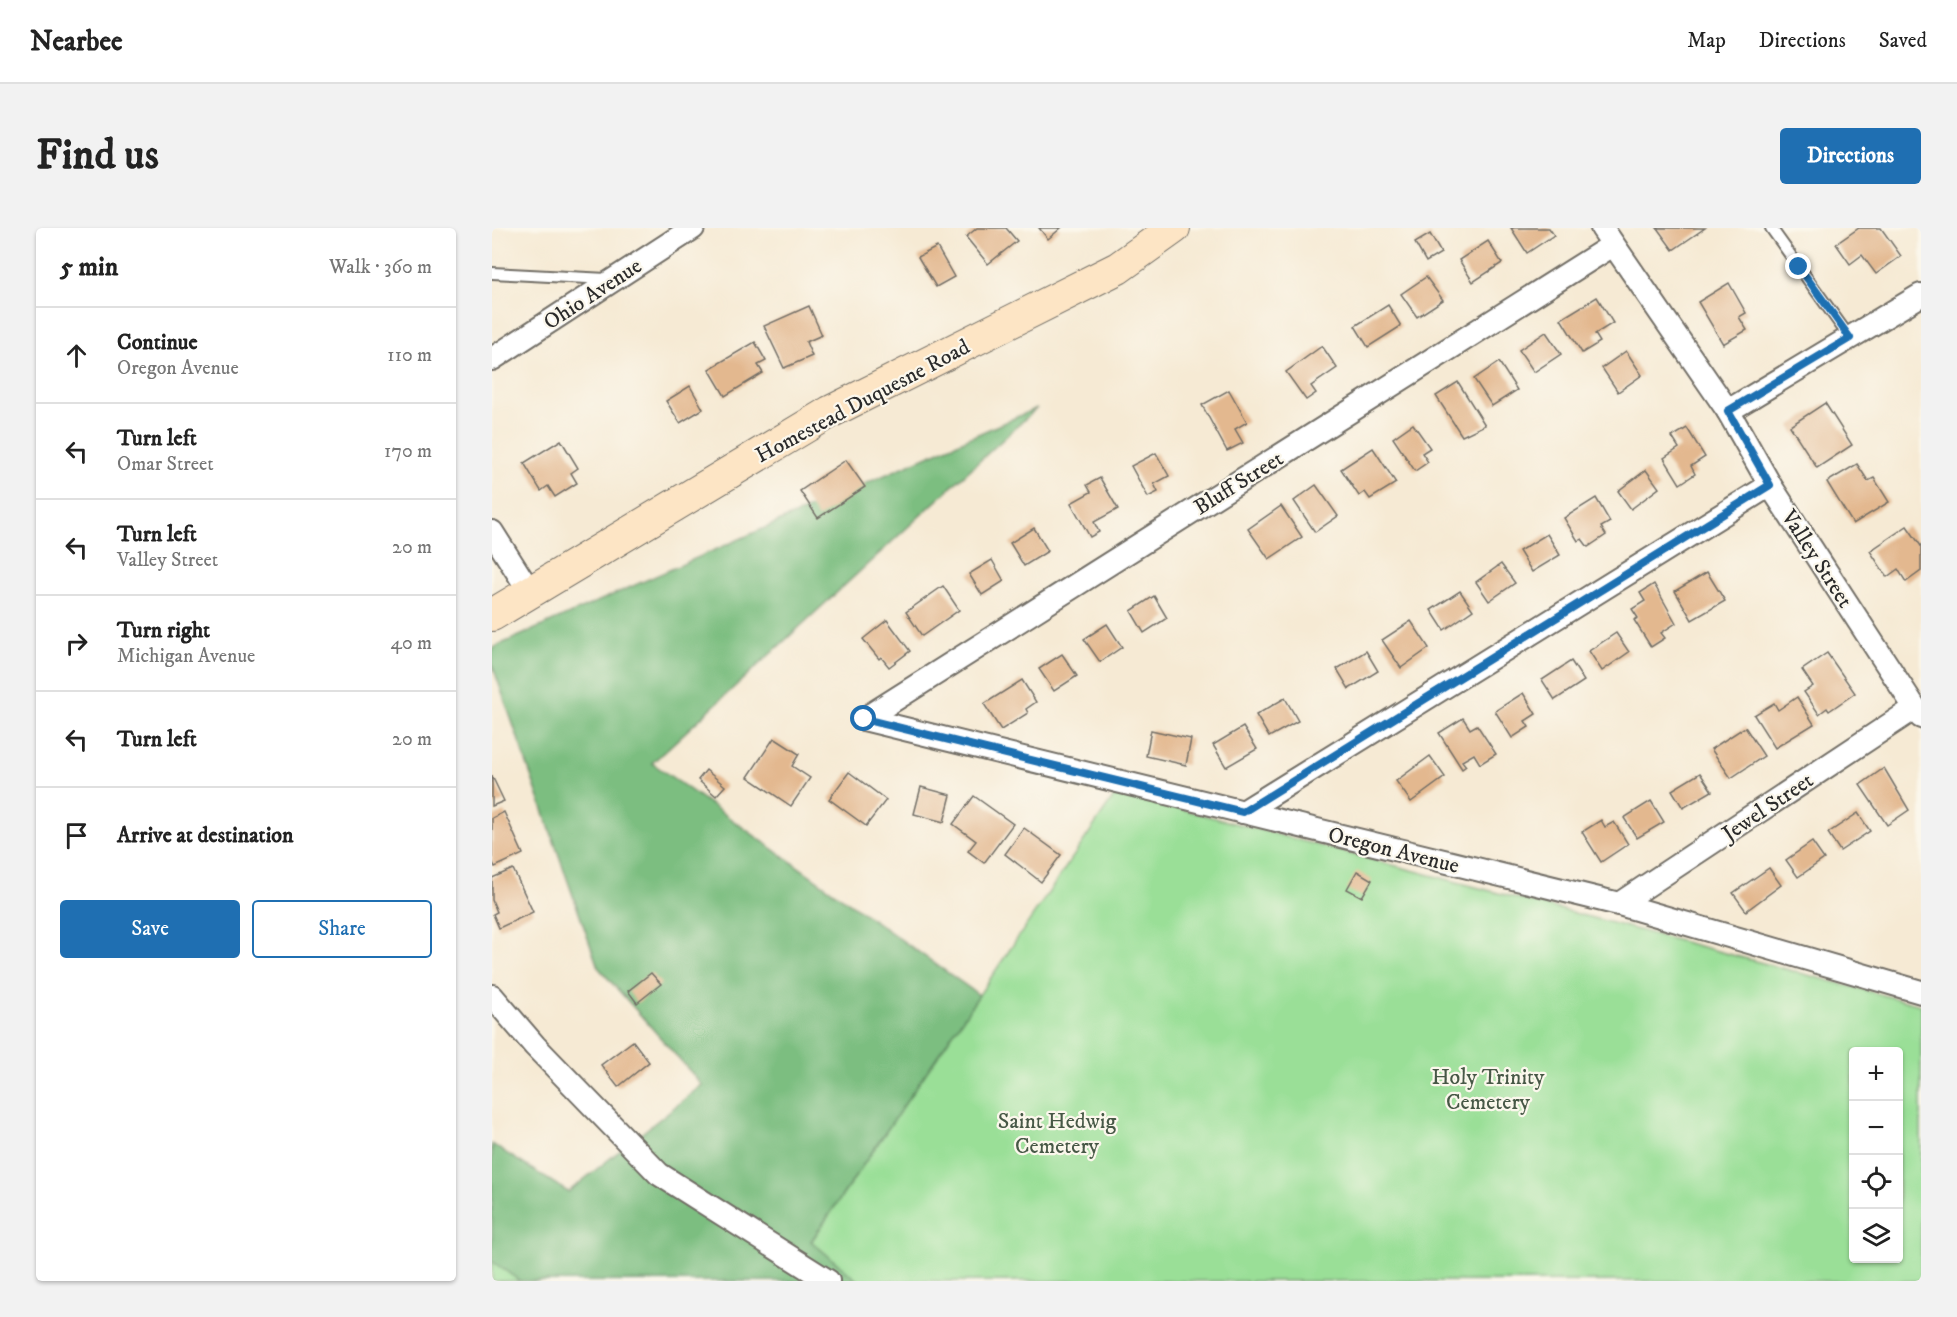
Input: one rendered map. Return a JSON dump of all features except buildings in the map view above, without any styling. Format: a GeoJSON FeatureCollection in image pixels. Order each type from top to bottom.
{"type":"FeatureCollection","features":[{"type":"Feature","properties":{"kind":"street","name":"Ohio Avenue"},"geometry":{"type":"LineString","coordinates":[[492,359],[693,228]]}},
{"type":"Feature","properties":{"kind":"street","name":"Homestead Duquesne Road"},"geometry":{"type":"LineString","coordinates":[[492,615],[830,412],[1118,268],[1174,228]]}},
{"type":"Feature","properties":{"kind":"street","name":"Valley Street"},"geometry":{"type":"LineString","coordinates":[[1607,237],[1728,411],[1770,485],[1918,712]]}},
{"type":"Feature","properties":{"kind":"street","name":"Bluff Street"},"geometry":{"type":"LineString","coordinates":[[864,719],[1607,237]]}},
{"type":"Feature","properties":{"kind":"street"},"geometry":{"type":"LineString","coordinates":[[1728,411],[1921,296]]}},
{"type":"Feature","properties":{"kind":"street"},"geometry":{"type":"LineString","coordinates":[[1243,812],[1770,485]]}},
{"type":"Feature","properties":{"kind":"street"},"geometry":{"type":"LineString","coordinates":[[492,532],[530,592]]}},
{"type":"Feature","properties":{"kind":"street","name":"Jewel Street"},"geometry":{"type":"LineString","coordinates":[[1619,904],[1918,712]]}},
{"type":"Feature","properties":{"kind":"street","name":"Oregon Avenue"},"geometry":{"type":"LineString","coordinates":[[864,719],[1619,904],[1921,992]]}},
{"type":"Feature","properties":{"kind":"street"},"geometry":{"type":"LineString","coordinates":[[492,996],[535,1046],[659,1174],[828,1281]]}},
{"type":"Feature","properties":{"kind":"lane"},"geometry":{"type":"LineString","coordinates":[[1771,228],[1850,338]]}},
{"type":"Feature","properties":{"kind":"lane"},"geometry":{"type":"LineString","coordinates":[[492,273],[614,279]]}},
{"type":"Feature","properties":{"kind":"green space"},"geometry":{"type":"Polygon","coordinates":[[[1037,408],[652,763],[979,995],[811,1241],[858,1281],[520,1281],[492,1261],[492,1144],[568,1192],[702,1085],[598,967],[492,664],[492,648],[1037,408]]]}},
{"type":"Feature","properties":{"kind":"green space"},"geometry":{"type":"Polygon","coordinates":[[[1117,792],[1921,1005],[1921,1281],[858,1281],[811,1242],[1117,792]]]}},
{"type":"Feature","properties":{"kind":"green space"},"geometry":{"type":"Polygon","coordinates":[[[492,1261],[520,1281],[492,1281],[492,1261]]]}},
{"type":"Feature","properties":{"kind":"route"},"geometry":{"type":"LineString","coordinates":[[864,719],[1243,812],[1770,485],[1728,411],[1850,338],[1799,267]]}},
{"type":"Feature","properties":{"kind":"park label","name":"Holy Trinity Cemetery"},"geometry":{"type":"Point","coordinates":[1488,1088]}},
{"type":"Feature","properties":{"kind":"park label","name":"Saint Hedwig Cemetery"},"geometry":{"type":"Point","coordinates":[1057,1132]}}]}
